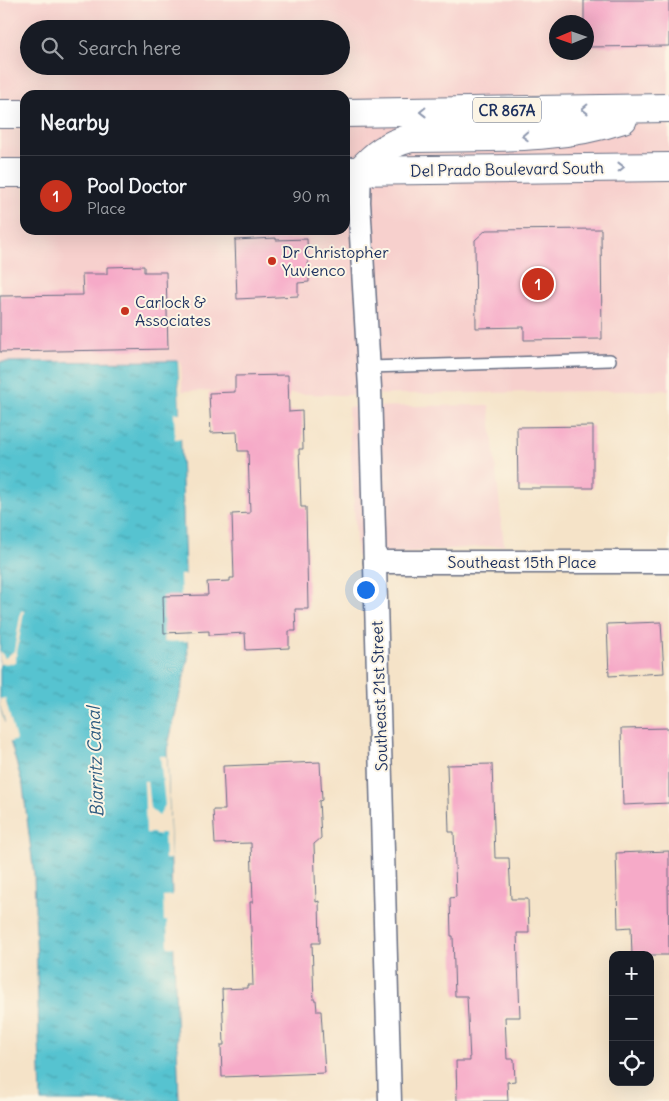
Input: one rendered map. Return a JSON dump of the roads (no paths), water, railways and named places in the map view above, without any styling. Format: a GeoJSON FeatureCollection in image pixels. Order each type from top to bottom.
{"type":"FeatureCollection","features":[{"type":"Feature","properties":{"kind":"main road","name":"CR 867A"},"geometry":{"type":"LineString","coordinates":[[350,113],[663,108]]}},
{"type":"Feature","properties":{"kind":"main road"},"geometry":{"type":"LineString","coordinates":[[352,171],[384,148],[411,138],[528,136],[573,131],[612,123],[663,108]]}},
{"type":"Feature","properties":{"kind":"main road"},"geometry":{"type":"LineString","coordinates":[[0,114],[20,114]]}},
{"type":"Feature","properties":{"kind":"main road","name":"Del Prado Boulevard South"},"geometry":{"type":"LineString","coordinates":[[352,171],[669,167]]}},
{"type":"Feature","properties":{"kind":"main road"},"geometry":{"type":"LineString","coordinates":[[0,174],[20,173]]}},
{"type":"Feature","properties":{"kind":"street","name":"Southeast 21st Street"},"geometry":{"type":"LineString","coordinates":[[352,171],[359,202],[369,367],[390,1101]]}},
{"type":"Feature","properties":{"kind":"street","name":"Southeast 15th Place"},"geometry":{"type":"LineString","coordinates":[[375,562],[669,562]]}},
{"type":"Feature","properties":{"kind":"lane"},"geometry":{"type":"LineString","coordinates":[[369,367],[610,360]]}},
{"type":"Feature","properties":{"kind":"water","name":"Biarritz Canal"},"geometry":{"type":"Polygon","coordinates":[[[178,361],[188,659],[167,750],[179,1101],[41,1101],[34,875],[23,786],[0,706],[0,362],[178,361]]]}},
{"type":"Feature","properties":{"kind":"place","name":"Dr Christopher Yuvienco"},"geometry":{"type":"Point","coordinates":[272,261]}},
{"type":"Feature","properties":{"kind":"place","name":"Pool Doctor"},"geometry":{"type":"Point","coordinates":[538,284]}},
{"type":"Feature","properties":{"kind":"place","name":"Carlock & Associates"},"geometry":{"type":"Point","coordinates":[125,311]}}]}
